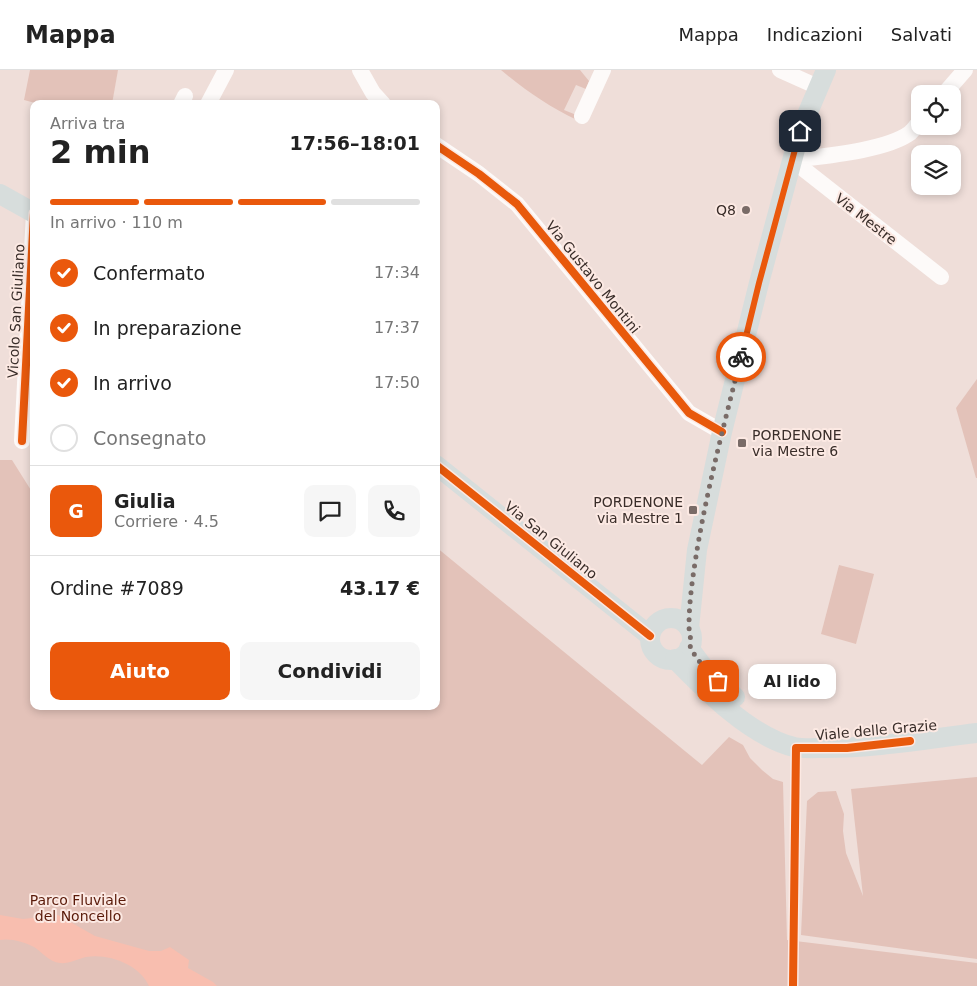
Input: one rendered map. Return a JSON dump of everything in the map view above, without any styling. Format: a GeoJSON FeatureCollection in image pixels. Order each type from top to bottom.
{"type":"FeatureCollection","features":[{"type":"Feature","properties":{"kind":"main road"},"geometry":{"type":"LineString","coordinates":[[697,550],[678,609],[671,618],[655,626],[650,636],[656,654],[668,660],[684,645],[697,550],[722,432],[759,283],[800,131],[822,78]]}},
{"type":"Feature","properties":{"kind":"main road"},"geometry":{"type":"LineString","coordinates":[[0,194],[30,211]]}},
{"type":"Feature","properties":{"kind":"main road","name":"Via San Giuliano"},"geometry":{"type":"LineString","coordinates":[[440,468],[650,636]]}},
{"type":"Feature","properties":{"kind":"main road"},"geometry":{"type":"LineString","coordinates":[[671,618],[678,620],[684,645]]}},
{"type":"Feature","properties":{"kind":"main road","name":"Viale delle Grazie"},"geometry":{"type":"LineString","coordinates":[[684,645],[704,668],[754,714],[779,730],[799,736],[848,735],[977,720]]}},
{"type":"Feature","properties":{"kind":"main road","name":"Viale delle Grazie"},"geometry":{"type":"LineString","coordinates":[[684,645],[694,679],[747,723],[772,739],[796,748],[847,748],[977,733]]}},
{"type":"Feature","properties":{"kind":"street"},"geometry":{"type":"LineString","coordinates":[[210,100],[226,70]]}},
{"type":"Feature","properties":{"kind":"street"},"geometry":{"type":"LineString","coordinates":[[360,70],[373,93],[379,100]]}},
{"type":"Feature","properties":{"kind":"street"},"geometry":{"type":"LineString","coordinates":[[582,116],[603,70]]}},
{"type":"Feature","properties":{"kind":"street"},"geometry":{"type":"LineString","coordinates":[[780,70],[822,78]]}},
{"type":"Feature","properties":{"kind":"street"},"geometry":{"type":"LineString","coordinates":[[952,85],[965,70]]}},
{"type":"Feature","properties":{"kind":"street"},"geometry":{"type":"LineString","coordinates":[[792,160],[844,153],[889,143],[911,131]]}},
{"type":"Feature","properties":{"kind":"street","name":"Via Gustavo Montini"},"geometry":{"type":"LineString","coordinates":[[440,148],[479,174],[517,204],[689,413],[722,432]]}},
{"type":"Feature","properties":{"kind":"street","name":"Via Mestre"},"geometry":{"type":"LineString","coordinates":[[792,160],[941,277]]}},
{"type":"Feature","properties":{"kind":"street","name":"Vicolo San Giuliano"},"geometry":{"type":"LineString","coordinates":[[22,440],[30,289]]}},
{"type":"Feature","properties":{"kind":"green space"},"geometry":{"type":"Polygon","coordinates":[[[30,70],[118,70],[113,100],[30,100],[30,102],[24,100],[30,70]]]}},
{"type":"Feature","properties":{"kind":"green space"},"geometry":{"type":"Polygon","coordinates":[[[501,70],[580,70],[589,81],[586,89],[576,85],[564,110],[579,116],[577,120],[538,98],[501,70]]]}},
{"type":"Feature","properties":{"kind":"green space"},"geometry":{"type":"Polygon","coordinates":[[[977,379],[977,478],[976,478],[956,408],[977,379]]]}},
{"type":"Feature","properties":{"kind":"green space","name":"Parco Fluviale del Noncello"},"geometry":{"type":"Polygon","coordinates":[[[0,460],[12,460],[30,489],[30,710],[440,710],[440,550],[702,765],[729,737],[743,745],[750,758],[762,770],[773,779],[783,782],[787,940],[977,963],[977,986],[0,986],[0,460]]]}},
{"type":"Feature","properties":{"kind":"green space"},"geometry":{"type":"Polygon","coordinates":[[[839,565],[874,574],[856,644],[821,634],[839,565]]]}},
{"type":"Feature","properties":{"kind":"green space"},"geometry":{"type":"Polygon","coordinates":[[[977,777],[977,959],[801,935],[807,801],[818,792],[836,791],[844,814],[843,831],[846,853],[863,896],[851,789],[977,777]]]}},
{"type":"Feature","properties":{"kind":"shaded area"},"geometry":{"type":"Polygon","coordinates":[[[0,915],[23,919],[58,915],[95,936],[149,951],[161,951],[170,947],[189,960],[188,968],[217,986],[149,986],[139,972],[123,962],[104,957],[86,957],[66,963],[56,962],[34,947],[13,940],[0,940],[0,915]]]}},
{"type":"Feature","properties":{"kind":"cycle path"},"geometry":{"type":"LineString","coordinates":[[440,148],[479,174],[517,204],[689,413],[722,432]]}},
{"type":"Feature","properties":{"kind":"cycle path"},"geometry":{"type":"LineString","coordinates":[[22,441],[30,289]]}},
{"type":"Feature","properties":{"kind":"cycle path"},"geometry":{"type":"LineString","coordinates":[[440,468],[650,636]]}},
{"type":"Feature","properties":{"kind":"cycle path"},"geometry":{"type":"LineString","coordinates":[[793,986],[796,748],[847,748],[910,741]]}},
{"type":"Feature","properties":{"kind":"way so far"},"geometry":{"type":"LineString","coordinates":[[718,681],[704,668],[690,648],[690,602],[697,550],[722,432],[741,357]]}},
{"type":"Feature","properties":{"kind":"place","name":"Q8"},"geometry":{"type":"Point","coordinates":[746,210]}},
{"type":"Feature","properties":{"kind":"place","name":"PORDENONE via Mestre 6"},"geometry":{"type":"Point","coordinates":[742,443]}},
{"type":"Feature","properties":{"kind":"place","name":"PORDENONE via Mestre 1"},"geometry":{"type":"Point","coordinates":[693,510]}},
{"type":"Feature","properties":{"kind":"place","name":"Al lido"},"geometry":{"type":"Point","coordinates":[718,681]}},
{"type":"Feature","properties":{"kind":"route"},"geometry":{"type":"LineString","coordinates":[[741,357],[800,131]]}}]}
